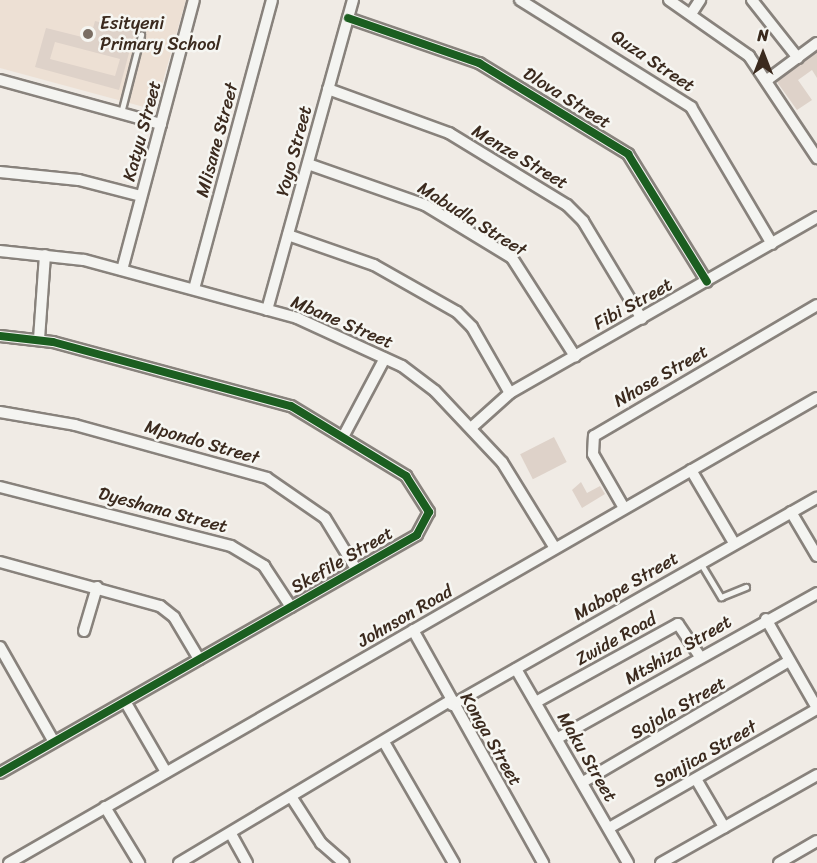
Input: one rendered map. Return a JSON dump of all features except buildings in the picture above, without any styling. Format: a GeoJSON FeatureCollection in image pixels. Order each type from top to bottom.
{"type":"FeatureCollection","features":[{"type":"Feature","properties":{"kind":"street","name":"Katyu Street"},"geometry":{"type":"LineString","coordinates":[[122,270],[194,0]]}},
{"type":"Feature","properties":{"kind":"street","name":"Mlisane Street"},"geometry":{"type":"LineString","coordinates":[[194,289],[272,0]]}},
{"type":"Feature","properties":{"kind":"street","name":"Yoyo Street"},"geometry":{"type":"LineString","coordinates":[[267,310],[353,0]]}},
{"type":"Feature","properties":{"kind":"street","name":"Quza Street"},"geometry":{"type":"LineString","coordinates":[[520,0],[691,107],[772,244]]}},
{"type":"Feature","properties":{"kind":"street"},"geometry":{"type":"LineString","coordinates":[[669,0],[745,51],[767,80],[817,158]]}},
{"type":"Feature","properties":{"kind":"street"},"geometry":{"type":"LineString","coordinates":[[691,14],[700,0]]}},
{"type":"Feature","properties":{"kind":"street"},"geometry":{"type":"LineString","coordinates":[[752,0],[798,58]]}},
{"type":"Feature","properties":{"kind":"street","name":"Dlova Street"},"geometry":{"type":"LineString","coordinates":[[348,18],[479,63],[628,154],[706,282]]}},
{"type":"Feature","properties":{"kind":"street"},"geometry":{"type":"LineString","coordinates":[[767,80],[817,43]]}},
{"type":"Feature","properties":{"kind":"street"},"geometry":{"type":"LineString","coordinates":[[0,80],[161,124]]}},
{"type":"Feature","properties":{"kind":"street","name":"Menze Street"},"geometry":{"type":"LineString","coordinates":[[328,89],[448,133],[567,205],[583,221],[642,319]]}},
{"type":"Feature","properties":{"kind":"street","name":"Mabudla Street"},"geometry":{"type":"LineString","coordinates":[[308,164],[417,201],[512,258],[574,356]]}},
{"type":"Feature","properties":{"kind":"street"},"geometry":{"type":"LineString","coordinates":[[0,172],[79,180],[141,196]]}},
{"type":"Feature","properties":{"kind":"street","name":"Fibi Street"},"geometry":{"type":"LineString","coordinates":[[471,428],[510,393],[817,217]]}},
{"type":"Feature","properties":{"kind":"street"},"geometry":{"type":"LineString","coordinates":[[288,235],[374,265],[457,312],[472,327],[510,393]]}},
{"type":"Feature","properties":{"kind":"street","name":"Mbane Street"},"geometry":{"type":"LineString","coordinates":[[0,251],[45,255],[122,270],[194,289],[321,327],[385,358],[418,377],[471,428],[514,478],[555,548]]}},
{"type":"Feature","properties":{"kind":"street"},"geometry":{"type":"LineString","coordinates":[[39,339],[45,255]]}},
{"type":"Feature","properties":{"kind":"street","name":"Nhose Street"},"geometry":{"type":"LineString","coordinates":[[624,508],[593,454],[594,436],[817,305]]}},
{"type":"Feature","properties":{"kind":"street","name":"Skefile Street"},"geometry":{"type":"LineString","coordinates":[[0,336],[39,339],[291,406],[406,476],[429,512],[417,535],[0,773]]}},
{"type":"Feature","properties":{"kind":"street"},"geometry":{"type":"LineString","coordinates":[[344,437],[385,358]]}},
{"type":"Feature","properties":{"kind":"street","name":"Johnson Road"},"geometry":{"type":"LineString","coordinates":[[9,863],[817,398]]}},
{"type":"Feature","properties":{"kind":"street","name":"Mpondo Street"},"geometry":{"type":"LineString","coordinates":[[0,412],[75,425],[267,478],[325,518],[356,569]]}},
{"type":"Feature","properties":{"kind":"street"},"geometry":{"type":"LineString","coordinates":[[691,470],[734,543]]}},
{"type":"Feature","properties":{"kind":"street","name":"Dyeshana Street"},"geometry":{"type":"LineString","coordinates":[[0,488],[231,546],[264,566],[291,607]]}},
{"type":"Feature","properties":{"kind":"street","name":"Mabope Street"},"geometry":{"type":"LineString","coordinates":[[179,863],[451,703],[516,669],[700,562],[817,498]]}},
{"type":"Feature","properties":{"kind":"street"},"geometry":{"type":"LineString","coordinates":[[791,512],[817,556]]}},
{"type":"Feature","properties":{"kind":"street"},"geometry":{"type":"LineString","coordinates":[[0,562],[97,587],[167,611],[199,659]]}},
{"type":"Feature","properties":{"kind":"street"},"geometry":{"type":"LineString","coordinates":[[84,631],[97,587]]}},
{"type":"Feature","properties":{"kind":"street","name":"Mtshiza Street"},"geometry":{"type":"LineString","coordinates":[[558,738],[699,656],[817,593]]}},
{"type":"Feature","properties":{"kind":"street"},"geometry":{"type":"LineString","coordinates":[[766,619],[817,709]]}},
{"type":"Feature","properties":{"kind":"street","name":"Zwide Road"},"geometry":{"type":"LineString","coordinates":[[536,702],[678,624],[699,656]]}},
{"type":"Feature","properties":{"kind":"street","name":"Konga Street"},"geometry":{"type":"LineString","coordinates":[[413,630],[451,703],[543,863]]}},
{"type":"Feature","properties":{"kind":"street"},"geometry":{"type":"LineString","coordinates":[[0,647],[54,742]]}},
{"type":"Feature","properties":{"kind":"street","name":"Sojola Street"},"geometry":{"type":"LineString","coordinates":[[583,782],[789,662]]}},
{"type":"Feature","properties":{"kind":"street","name":"Maku Street"},"geometry":{"type":"LineString","coordinates":[[516,669],[558,738],[628,863]]}},
{"type":"Feature","properties":{"kind":"street"},"geometry":{"type":"LineString","coordinates":[[126,702],[166,772]]}},
{"type":"Feature","properties":{"kind":"street","name":"Sonjica Street"},"geometry":{"type":"LineString","coordinates":[[609,828],[817,709]]}},
{"type":"Feature","properties":{"kind":"street"},"geometry":{"type":"LineString","coordinates":[[384,742],[454,863]]}},
{"type":"Feature","properties":{"kind":"street"},"geometry":{"type":"LineString","coordinates":[[661,863],[817,775]]}},
{"type":"Feature","properties":{"kind":"street"},"geometry":{"type":"LineString","coordinates":[[696,779],[723,827]]}},
{"type":"Feature","properties":{"kind":"street"},"geometry":{"type":"LineString","coordinates":[[292,798],[321,843],[344,863]]}},
{"type":"Feature","properties":{"kind":"street"},"geometry":{"type":"LineString","coordinates":[[105,807],[139,863]]}},
{"type":"Feature","properties":{"kind":"street"},"geometry":{"type":"LineString","coordinates":[[231,834],[247,863]]}},
{"type":"Feature","properties":{"kind":"street"},"geometry":{"type":"LineString","coordinates":[[779,863],[817,841]]}},
{"type":"Feature","properties":{"kind":"lane"},"geometry":{"type":"LineString","coordinates":[[120,113],[141,35]]}},
{"type":"Feature","properties":{"kind":"lane"},"geometry":{"type":"LineString","coordinates":[[700,562],[722,597],[746,587]]}},
{"type":"Feature","properties":{"kind":"shaded area","name":"Esityeni Primary School"},"geometry":{"type":"Polygon","coordinates":[[[0,0],[186,0],[157,102],[144,107],[0,68],[0,0]]]}},
{"type":"Feature","properties":{"kind":"cycle path"},"geometry":{"type":"LineString","coordinates":[[348,18],[479,63],[628,154],[707,282]]}},
{"type":"Feature","properties":{"kind":"cycle path"},"geometry":{"type":"LineString","coordinates":[[0,336],[53,342],[291,406],[406,476],[429,512],[417,535],[0,773]]}},
{"type":"Feature","properties":{"kind":"place","name":"Esityeni Primary School"},"geometry":{"type":"Point","coordinates":[88,34]}}]}
